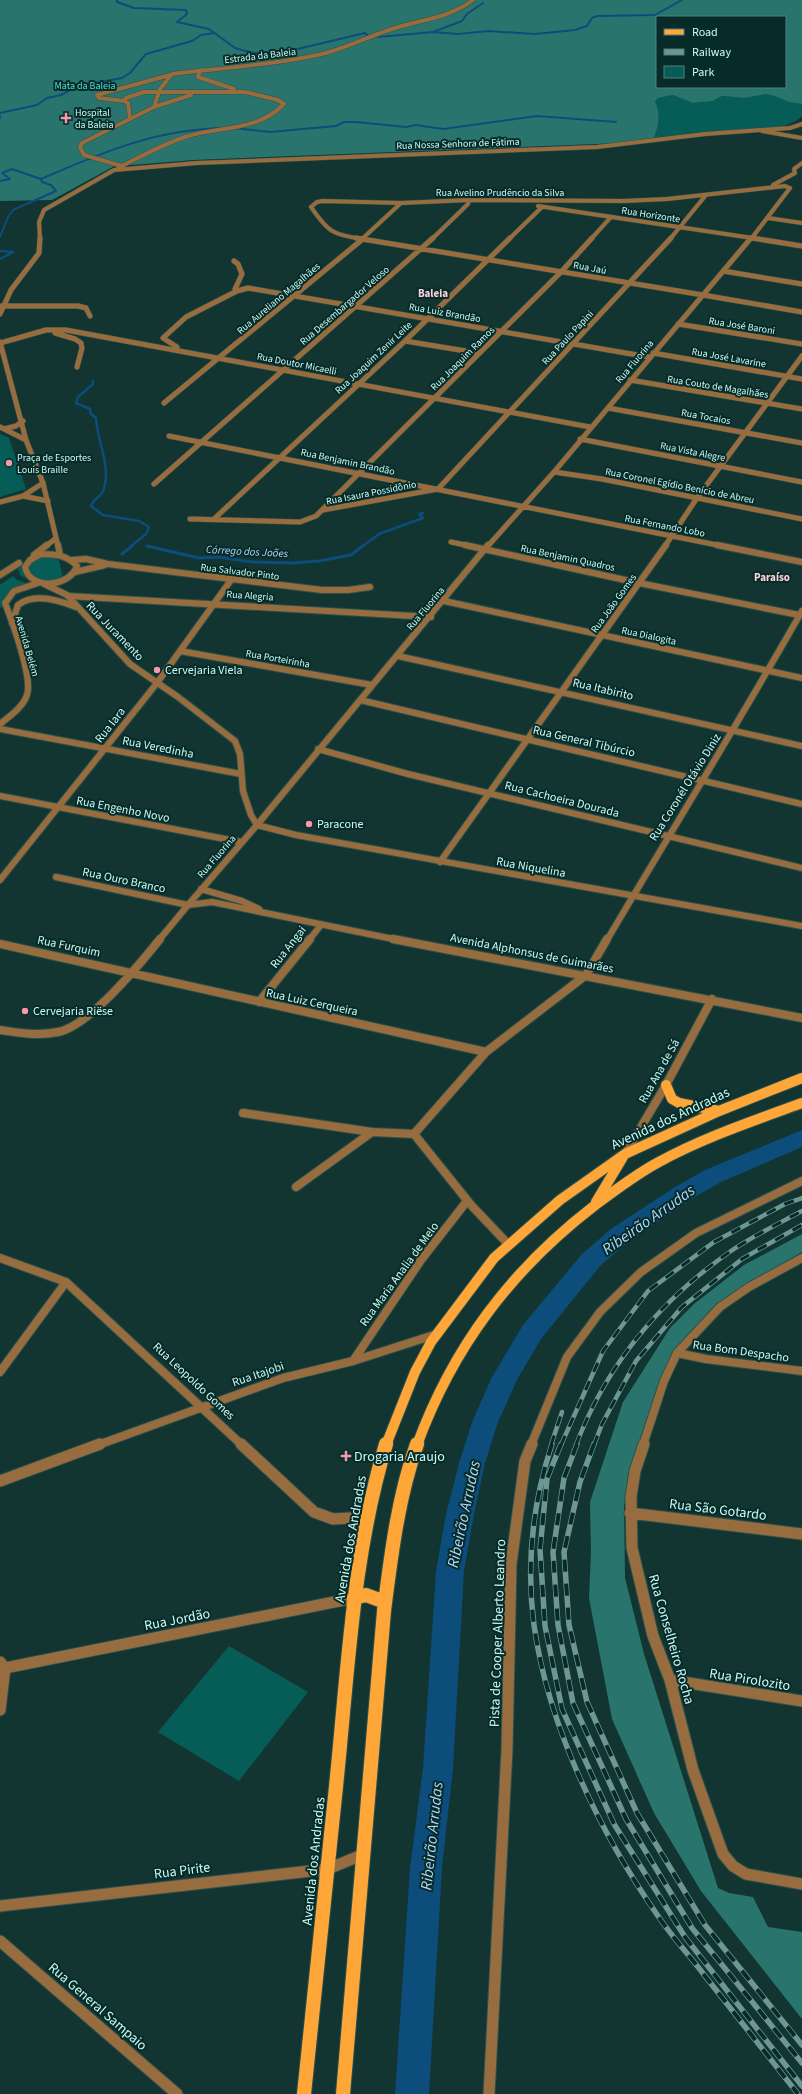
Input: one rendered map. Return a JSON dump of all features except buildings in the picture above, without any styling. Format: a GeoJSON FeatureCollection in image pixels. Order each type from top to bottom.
{"type":"FeatureCollection","features":[{"type":"Feature","properties":{"kind":"main road","name":"Avenida dos Andradas"},"geometry":{"type":"LineString","coordinates":[[304,2094],[328,1868],[354,1598],[374,1482],[389,1437],[415,1372],[437,1334],[494,1258],[560,1200],[625,1154],[719,1111],[802,1078]]}},
{"type":"Feature","properties":{"kind":"main road"},"geometry":{"type":"LineString","coordinates":[[666,1085],[672,1099],[679,1103],[719,1111]]}},
{"type":"Feature","properties":{"kind":"main road"},"geometry":{"type":"LineString","coordinates":[[343,2094],[385,1602],[397,1519],[415,1450],[444,1381],[465,1344],[503,1294],[534,1257],[594,1205],[655,1164],[713,1138],[802,1103]]}},
{"type":"Feature","properties":{"kind":"main road"},"geometry":{"type":"LineString","coordinates":[[594,1205],[625,1154]]}},
{"type":"Feature","properties":{"kind":"main road"},"geometry":{"type":"LineString","coordinates":[[354,1598],[361,1594],[369,1594],[385,1602]]}},
{"type":"Feature","properties":{"kind":"street","name":"Estrada da Baleia"},"geometry":{"type":"LineString","coordinates":[[124,101],[99,98],[97,95],[172,74],[322,54],[354,45],[401,26],[445,15],[462,8],[473,0]]}},
{"type":"Feature","properties":{"kind":"street"},"geometry":{"type":"LineString","coordinates":[[0,314],[1,306],[39,253],[41,248],[38,226],[39,219],[44,210],[114,170],[183,138],[249,125],[276,113],[284,104],[278,100],[204,80],[198,77],[200,70]]}},
{"type":"Feature","properties":{"kind":"street"},"geometry":{"type":"LineString","coordinates":[[154,107],[158,91],[166,79],[172,74]]}},
{"type":"Feature","properties":{"kind":"street"},"geometry":{"type":"LineString","coordinates":[[116,89],[144,92],[245,92]]}},
{"type":"Feature","properties":{"kind":"street"},"geometry":{"type":"LineString","coordinates":[[130,119],[130,107],[128,103],[124,101],[126,98],[144,92]]}},
{"type":"Feature","properties":{"kind":"street"},"geometry":{"type":"LineString","coordinates":[[122,166],[86,156],[80,147],[82,143],[154,107],[182,96],[211,92]]}},
{"type":"Feature","properties":{"kind":"street","name":"Rua Nossa Senhora de Fátima"},"geometry":{"type":"LineString","coordinates":[[114,170],[196,163],[597,146],[705,134],[790,128],[802,124]]}},
{"type":"Feature","properties":{"kind":"street"},"geometry":{"type":"LineString","coordinates":[[762,131],[802,138]]}},
{"type":"Feature","properties":{"kind":"street"},"geometry":{"type":"LineString","coordinates":[[795,173],[794,169],[802,163]]}},
{"type":"Feature","properties":{"kind":"street"},"geometry":{"type":"LineString","coordinates":[[769,187],[795,173],[802,174]]}},
{"type":"Feature","properties":{"kind":"street","name":"Rua Fluorina"},"geometry":{"type":"LineString","coordinates":[[0,1030],[23,1034],[42,1034],[59,1032],[79,1024],[133,972],[201,889],[257,825],[318,749],[431,617],[485,549],[554,472],[590,427],[608,408],[651,355],[751,239],[790,189],[790,187],[785,186],[769,187]]}},
{"type":"Feature","properties":{"kind":"street","name":"Rua Avelino Prudêncio da Silva"},"geometry":{"type":"LineString","coordinates":[[375,241],[363,240],[332,233],[328,230],[311,206],[317,202],[323,201],[401,203],[469,200],[624,201],[706,195],[769,187]]}},
{"type":"Feature","properties":{"kind":"street","name":"Rua Paulo Papini"},"geometry":{"type":"LineString","coordinates":[[438,489],[681,228],[706,195]]}},
{"type":"Feature","properties":{"kind":"street","name":"Rua Desembargador Veloso"},"geometry":{"type":"LineString","coordinates":[[154,484],[357,306],[454,218],[469,200]]}},
{"type":"Feature","properties":{"kind":"street","name":"Rua Horizonte"},"geometry":{"type":"LineString","coordinates":[[498,200],[802,246]]}},
{"type":"Feature","properties":{"kind":"street","name":"Rua Aureliano Magalhães"},"geometry":{"type":"LineString","coordinates":[[164,403],[221,358],[363,240],[401,203]]}},
{"type":"Feature","properties":{"kind":"street","name":"Rua Joaquim Zenir Leite"},"geometry":{"type":"LineString","coordinates":[[214,520],[357,384],[428,319],[542,207]]}},
{"type":"Feature","properties":{"kind":"street","name":"Rua Joaquim Ramos"},"geometry":{"type":"LineString","coordinates":[[324,510],[478,353],[561,272],[611,217]]}},
{"type":"Feature","properties":{"kind":"street"},"geometry":{"type":"LineString","coordinates":[[768,218],[802,223]]}},
{"type":"Feature","properties":{"kind":"street","name":"Rua Jaú"},"geometry":{"type":"LineString","coordinates":[[375,241],[802,312]]}},
{"type":"Feature","properties":{"kind":"street"},"geometry":{"type":"LineString","coordinates":[[192,353],[166,342],[163,336],[186,317],[237,291],[235,289],[242,274],[238,264],[234,261]]}},
{"type":"Feature","properties":{"kind":"street"},"geometry":{"type":"LineString","coordinates":[[723,271],[802,284]]}},
{"type":"Feature","properties":{"kind":"street","name":"Rua Luiz Brandão"},"geometry":{"type":"LineString","coordinates":[[237,291],[252,288],[574,344],[651,355]]}},
{"type":"Feature","properties":{"kind":"street"},"geometry":{"type":"LineString","coordinates":[[1,306],[78,306],[86,308],[90,316]]}},
{"type":"Feature","properties":{"kind":"street","name":"Rua José Baroni"},"geometry":{"type":"LineString","coordinates":[[678,324],[802,344]]}},
{"type":"Feature","properties":{"kind":"street","name":"Rua Doutor Micaelli"},"geometry":{"type":"LineString","coordinates":[[0,343],[38,332],[54,329],[66,330],[590,427]]}},
{"type":"Feature","properties":{"kind":"street"},"geometry":{"type":"LineString","coordinates":[[38,332],[66,336],[81,343],[82,348],[77,367]]}},
{"type":"Feature","properties":{"kind":"street"},"geometry":{"type":"LineString","coordinates":[[405,340],[478,353]]}},
{"type":"Feature","properties":{"kind":"street"},"geometry":{"type":"LineString","coordinates":[[0,343],[10,384],[23,421],[26,440],[43,483],[60,555],[50,554],[32,556]]}},
{"type":"Feature","properties":{"kind":"street","name":"Rua José Lavarine"},"geometry":{"type":"LineString","coordinates":[[651,355],[802,379]]}},
{"type":"Feature","properties":{"kind":"street","name":"Rua João Gomes"},"geometry":{"type":"LineString","coordinates":[[440,862],[488,792],[673,535],[697,498],[747,433],[767,402],[802,356]]}},
{"type":"Feature","properties":{"kind":"street","name":"Rua Couto de Magalhães"},"geometry":{"type":"LineString","coordinates":[[630,380],[802,409]]}},
{"type":"Feature","properties":{"kind":"street","name":"Rua Tocaios"},"geometry":{"type":"LineString","coordinates":[[608,408],[802,443]]}},
{"type":"Feature","properties":{"kind":"street"},"geometry":{"type":"LineString","coordinates":[[2,428],[16,426],[23,421]]}},
{"type":"Feature","properties":{"kind":"street"},"geometry":{"type":"LineString","coordinates":[[2,428],[26,440]]}},
{"type":"Feature","properties":{"kind":"street","name":"Rua Benjamin Brandão"},"geometry":{"type":"LineString","coordinates":[[169,436],[202,441],[523,506]]}},
{"type":"Feature","properties":{"kind":"street","name":"Rua Vista Alegre"},"geometry":{"type":"LineString","coordinates":[[580,439],[802,482]]}},
{"type":"Feature","properties":{"kind":"street","name":"Rua Coronel Egídio Benício de Abreu"},"geometry":{"type":"LineString","coordinates":[[554,472],[602,479],[802,519]]}},
{"type":"Feature","properties":{"kind":"street"},"geometry":{"type":"LineString","coordinates":[[0,502],[23,496],[43,483]]}},
{"type":"Feature","properties":{"kind":"street","name":"Rua Isaura Possidônio"},"geometry":{"type":"LineString","coordinates":[[190,519],[300,522],[312,519],[324,510],[438,489]]}},
{"type":"Feature","properties":{"kind":"street"},"geometry":{"type":"LineString","coordinates":[[23,496],[48,501]]}},
{"type":"Feature","properties":{"kind":"street","name":"Rua Fernando Lobo"},"geometry":{"type":"LineString","coordinates":[[523,506],[802,562]]}},
{"type":"Feature","properties":{"kind":"street"},"geometry":{"type":"LineString","coordinates":[[0,574],[32,556],[55,539]]}},
{"type":"Feature","properties":{"kind":"street","name":"Rua Benjamin Quadros"},"geometry":{"type":"LineString","coordinates":[[451,542],[639,583],[801,613]]}},
{"type":"Feature","properties":{"kind":"street","name":"Rua Salvador Pinto"},"geometry":{"type":"LineString","coordinates":[[60,555],[72,560],[86,560],[231,580],[322,590],[348,590],[370,587]]}},
{"type":"Feature","properties":{"kind":"street"},"geometry":{"type":"LineString","coordinates":[[41,584],[69,577],[75,572],[76,566],[72,560]]}},
{"type":"Feature","properties":{"kind":"street"},"geometry":{"type":"LineString","coordinates":[[16,574],[16,568],[19,563]]}},
{"type":"Feature","properties":{"kind":"street","name":"Rua Salvador Pinto"},"geometry":{"type":"LineString","coordinates":[[75,572],[108,564]]}},
{"type":"Feature","properties":{"kind":"street"},"geometry":{"type":"LineString","coordinates":[[67,596],[69,577]]}},
{"type":"Feature","properties":{"kind":"street","name":"Rua Juramento"},"geometry":{"type":"LineString","coordinates":[[24,580],[41,584],[67,596],[130,664],[196,710],[235,741],[240,754],[241,774],[248,807],[257,825]]}},
{"type":"Feature","properties":{"kind":"street","name":"Rua Iara"},"geometry":{"type":"LineString","coordinates":[[0,880],[8,868],[157,683],[216,603],[231,580]]}},
{"type":"Feature","properties":{"kind":"street","name":"Avenida Belém"},"geometry":{"type":"LineString","coordinates":[[0,724],[18,709],[27,696],[29,686],[27,674],[6,607],[7,598],[15,591],[41,584]]}},
{"type":"Feature","properties":{"kind":"street","name":"Rua Alegria"},"geometry":{"type":"LineString","coordinates":[[67,596],[216,603],[431,617]]}},
{"type":"Feature","properties":{"kind":"street"},"geometry":{"type":"LineString","coordinates":[[12,624],[14,612],[18,604],[25,600],[34,598],[53,600],[77,608]]}},
{"type":"Feature","properties":{"kind":"street","name":"Rua Dialogita"},"geometry":{"type":"LineString","coordinates":[[444,601],[802,678]]}},
{"type":"Feature","properties":{"kind":"street","name":"Rua Coronél Otávio Diniz"},"geometry":{"type":"LineString","coordinates":[[586,975],[634,896],[668,836],[734,730],[801,613]]}},
{"type":"Feature","properties":{"kind":"street","name":"Rua Porteirinha"},"geometry":{"type":"LineString","coordinates":[[180,651],[372,685]]}},
{"type":"Feature","properties":{"kind":"street","name":"Rua Itabirito"},"geometry":{"type":"LineString","coordinates":[[398,656],[562,691],[802,746]]}},
{"type":"Feature","properties":{"kind":"street","name":"Rua General Tibúrcio"},"geometry":{"type":"LineString","coordinates":[[360,700],[802,804]]}},
{"type":"Feature","properties":{"kind":"street","name":"Rua Veredinha"},"geometry":{"type":"LineString","coordinates":[[0,729],[241,774]]}},
{"type":"Feature","properties":{"kind":"street","name":"Rua Cachoeira Dourada"},"geometry":{"type":"LineString","coordinates":[[318,749],[408,774],[802,868]]}},
{"type":"Feature","properties":{"kind":"street","name":"Rua Engenho Novo"},"geometry":{"type":"LineString","coordinates":[[0,796],[241,842]]}},
{"type":"Feature","properties":{"kind":"street","name":"Rua Niquelina"},"geometry":{"type":"LineString","coordinates":[[257,825],[296,835],[440,862],[802,926]]}},
{"type":"Feature","properties":{"kind":"street"},"geometry":{"type":"LineString","coordinates":[[0,867],[8,868]]}},
{"type":"Feature","properties":{"kind":"street","name":"Rua Ouro Branco"},"geometry":{"type":"LineString","coordinates":[[56,877],[188,905]]}},
{"type":"Feature","properties":{"kind":"street","name":"Avenida Alphonsus de Guimarães"},"geometry":{"type":"LineString","coordinates":[[201,889],[242,901],[263,911]]}},
{"type":"Feature","properties":{"kind":"street","name":"Avenida Alphonsus de Guimarães"},"geometry":{"type":"LineString","coordinates":[[188,905],[212,902],[263,911],[321,925],[801,1017]]}},
{"type":"Feature","properties":{"kind":"street","name":"Rua Angai"},"geometry":{"type":"LineString","coordinates":[[259,1002],[321,925]]}},
{"type":"Feature","properties":{"kind":"street","name":"Rua Furquim"},"geometry":{"type":"LineString","coordinates":[[0,944],[133,972]]}},
{"type":"Feature","properties":{"kind":"street","name":"Rua Luiz Cerqueira"},"geometry":{"type":"LineString","coordinates":[[133,972],[259,1002],[486,1052]]}},
{"type":"Feature","properties":{"kind":"street"},"geometry":{"type":"LineString","coordinates":[[414,1134],[415,1131],[486,1052],[586,975]]}},
{"type":"Feature","properties":{"kind":"street","name":"Rua Ana de Sá"},"geometry":{"type":"LineString","coordinates":[[625,1154],[666,1085],[712,999]]}},
{"type":"Feature","properties":{"kind":"street"},"geometry":{"type":"LineString","coordinates":[[243,1113],[372,1132],[414,1134],[467,1201],[492,1230],[509,1245]]}},
{"type":"Feature","properties":{"kind":"street"},"geometry":{"type":"LineString","coordinates":[[296,1187],[372,1132]]}},
{"type":"Feature","properties":{"kind":"street","name":"Pista de Cooper Alberto Leandro"},"geometry":{"type":"LineString","coordinates":[[489,2094],[506,1762],[511,1564],[525,1461],[568,1357],[600,1312],[641,1272],[696,1233],[802,1181]]}},
{"type":"Feature","properties":{"kind":"street","name":"Rua Maria Analia de Melo"},"geometry":{"type":"LineString","coordinates":[[353,1361],[421,1260],[467,1201]]}},
{"type":"Feature","properties":{"kind":"street","name":"Rua Leopoldo Gomes"},"geometry":{"type":"LineString","coordinates":[[0,1258],[66,1282],[322,1517],[333,1520],[367,1517]]}},
{"type":"Feature","properties":{"kind":"street","name":"Rua Conselheiro Rocha"},"geometry":{"type":"LineString","coordinates":[[802,1258],[749,1287],[720,1306],[677,1353],[664,1381],[635,1471],[630,1513],[632,1548],[654,1636],[670,1680],[693,1770],[723,1854],[728,1863],[738,1871],[758,1878],[802,1884]]}},
{"type":"Feature","properties":{"kind":"street"},"geometry":{"type":"LineString","coordinates":[[0,1372],[66,1282]]}},
{"type":"Feature","properties":{"kind":"street","name":"Rua Itajobi"},"geometry":{"type":"LineString","coordinates":[[0,1481],[283,1378],[353,1361],[437,1334]]}},
{"type":"Feature","properties":{"kind":"street","name":"Rua Bom Despacho"},"geometry":{"type":"LineString","coordinates":[[677,1353],[706,1360],[802,1371]]}},
{"type":"Feature","properties":{"kind":"street","name":"Rua São Gotardo"},"geometry":{"type":"LineString","coordinates":[[630,1513],[802,1534]]}},
{"type":"Feature","properties":{"kind":"street","name":"Rua Jordão"},"geometry":{"type":"LineString","coordinates":[[2,1665],[354,1598]]}},
{"type":"Feature","properties":{"kind":"street"},"geometry":{"type":"LineString","coordinates":[[0,1710],[2,1665]]}},
{"type":"Feature","properties":{"kind":"street","name":"Rua Pirolozito"},"geometry":{"type":"LineString","coordinates":[[670,1680],[802,1701]]}},
{"type":"Feature","properties":{"kind":"street","name":"Rua Pirite"},"geometry":{"type":"LineString","coordinates":[[0,1906],[328,1868],[364,1854]]}},
{"type":"Feature","properties":{"kind":"street","name":"Rua General Sampaio"},"geometry":{"type":"LineString","coordinates":[[0,1941],[177,2094]]}},
{"type":"Feature","properties":{"kind":"green space","name":"Mata da Baleia"},"geometry":{"type":"Polygon","coordinates":[[[0,0],[802,0],[802,104],[789,102],[766,94],[745,98],[722,96],[713,101],[693,103],[673,95],[658,98],[655,101],[659,120],[654,138],[621,143],[193,160],[132,165],[120,163],[52,200],[0,201],[0,0]]]}},
{"type":"Feature","properties":{"kind":"green space"},"geometry":{"type":"Polygon","coordinates":[[[766,94],[802,104],[802,116],[794,122],[770,129],[697,132],[654,138],[659,120],[655,101],[657,98],[673,95],[694,103],[713,101],[722,96],[745,98],[766,94]]]}},
{"type":"Feature","properties":{"kind":"green space","name":"Praça de Esportes Louis Braille"},"geometry":{"type":"Polygon","coordinates":[[[0,434],[9,438],[26,489],[0,497],[0,434]]]}},
{"type":"Feature","properties":{"kind":"green space"},"geometry":{"type":"Polygon","coordinates":[[[58,556],[63,578],[47,581],[31,580],[21,576],[18,569],[26,561],[36,557],[58,556]]]}},
{"type":"Feature","properties":{"kind":"green space"},"geometry":{"type":"Polygon","coordinates":[[[13,576],[17,580],[30,584],[20,587],[7,594],[2,602],[2,607],[0,608],[0,585],[13,576]]]}},
{"type":"Feature","properties":{"kind":"green space"},"geometry":{"type":"Polygon","coordinates":[[[802,1234],[802,1252],[720,1302],[675,1352],[661,1378],[637,1448],[624,1506],[625,1578],[644,1654],[718,1888],[729,1893],[753,1897],[768,1927],[802,1932],[802,2019],[701,1891],[654,1813],[612,1719],[589,1598],[591,1553],[590,1502],[623,1402],[670,1328],[694,1304],[744,1265],[802,1234]]]}},
{"type":"Feature","properties":{"kind":"green space"},"geometry":{"type":"Polygon","coordinates":[[[229,1646],[308,1692],[239,1781],[158,1732],[229,1646]]]}},
{"type":"Feature","properties":{"kind":"waterway"},"geometry":{"type":"LineString","coordinates":[[117,0],[117,2],[134,8],[186,10],[187,14],[177,22],[209,29],[235,48],[253,53],[285,52],[365,33],[368,36]]}},
{"type":"Feature","properties":{"kind":"waterway"},"geometry":{"type":"LineString","coordinates":[[433,32],[458,34],[488,31],[535,34],[575,30],[587,26],[592,18],[597,16],[655,15],[682,0]]}},
{"type":"Feature","properties":{"kind":"waterway"},"geometry":{"type":"LineString","coordinates":[[433,32],[462,21],[467,14],[483,3]]}},
{"type":"Feature","properties":{"kind":"waterway"},"geometry":{"type":"LineString","coordinates":[[378,37],[433,32]]}},
{"type":"Feature","properties":{"kind":"waterway"},"geometry":{"type":"LineString","coordinates":[[0,113],[37,105],[47,98],[61,95],[78,86],[122,78],[130,73],[146,54],[192,41],[201,35],[214,33]]}},
{"type":"Feature","properties":{"kind":"waterway"},"geometry":{"type":"LineString","coordinates":[[234,128],[270,132],[336,126],[344,122],[356,122],[406,127],[416,125],[443,129],[537,116],[616,122]]}},
{"type":"Feature","properties":{"kind":"waterway"},"geometry":{"type":"LineString","coordinates":[[41,179],[132,143],[178,132],[228,128]]}},
{"type":"Feature","properties":{"kind":"waterway"},"geometry":{"type":"LineString","coordinates":[[0,181],[10,179],[2,173],[12,169],[41,179]]}},
{"type":"Feature","properties":{"kind":"waterway"},"geometry":{"type":"LineString","coordinates":[[0,237],[8,217],[13,210],[56,191],[51,185],[42,182],[41,179]]}},
{"type":"Feature","properties":{"kind":"waterway"},"geometry":{"type":"LineString","coordinates":[[0,251],[13,252],[0,259]]}},
{"type":"Feature","properties":{"kind":"waterway"},"geometry":{"type":"LineString","coordinates":[[93,381],[93,384],[78,397],[76,403],[90,409],[91,414],[96,418],[105,462],[106,480],[104,489],[91,506],[103,515],[139,521],[149,527],[146,534],[131,546]]}},
{"type":"Feature","properties":{"kind":"waterway","name":"Córrego dos Joões"},"geometry":{"type":"LineString","coordinates":[[363,546],[379,534],[423,518],[419,514],[423,513]]}},
{"type":"Feature","properties":{"kind":"waterway"},"geometry":{"type":"LineString","coordinates":[[122,554],[133,545]]}},
{"type":"Feature","properties":{"kind":"waterway","name":"Córrego dos Joões"},"geometry":{"type":"LineString","coordinates":[[147,546],[199,558],[219,557],[252,562],[292,563],[319,561],[351,555],[364,545]]}},
{"type":"Feature","properties":{"kind":"waterway","name":"Ribeirão Arrudas"},"geometry":{"type":"LineString","coordinates":[[412,2094],[426,1868],[438,1768],[450,1571],[460,1514],[472,1463],[485,1422],[505,1377],[532,1332],[591,1260],[620,1235],[683,1193],[713,1176],[802,1138]]}},
{"type":"Feature","properties":{"kind":"railway"},"geometry":{"type":"LineString","coordinates":[[561,1445],[603,1351],[648,1291],[714,1242],[785,1204],[802,1198]]}},
{"type":"Feature","properties":{"kind":"railway"},"geometry":{"type":"LineString","coordinates":[[576,1445],[603,1388],[638,1336],[658,1313],[705,1270],[731,1251],[802,1211]]}},
{"type":"Feature","properties":{"kind":"railway"},"geometry":{"type":"LineString","coordinates":[[594,1445],[602,1424],[636,1361],[682,1307],[742,1259],[802,1225]]}},
{"type":"Feature","properties":{"kind":"railway"},"geometry":{"type":"LineString","coordinates":[[551,1445],[562,1412]]}},
{"type":"Feature","properties":{"kind":"railway"},"geometry":{"type":"LineString","coordinates":[[552,1444],[545,1466],[536,1511],[531,1557],[531,1580],[534,1625],[541,1663],[551,1701],[564,1740],[597,1814],[616,1850],[658,1916],[798,2094]]}},
{"type":"Feature","properties":{"kind":"railway"},"geometry":{"type":"LineString","coordinates":[[561,1444],[547,1479],[540,1549],[545,1626],[562,1709],[614,1824],[685,1937],[802,2086]]}},
{"type":"Feature","properties":{"kind":"railway"},"geometry":{"type":"LineString","coordinates":[[577,1444],[564,1478],[553,1552],[558,1625],[573,1703],[626,1819],[692,1928],[802,2063]]}},
{"type":"Feature","properties":{"kind":"railway"},"geometry":{"type":"LineString","coordinates":[[594,1444],[580,1482],[564,1552],[569,1625],[587,1702],[637,1813],[705,1925],[802,2045]]}},
{"type":"Feature","properties":{"kind":"place","name":"Hospital da Baleia"},"geometry":{"type":"Point","coordinates":[66,118]}},
{"type":"Feature","properties":{"kind":"place","name":"Praça de Esportes Louis Braille"},"geometry":{"type":"Point","coordinates":[9,463]}},
{"type":"Feature","properties":{"kind":"place","name":"Cervejaria Viela"},"geometry":{"type":"Point","coordinates":[157,670]}},
{"type":"Feature","properties":{"kind":"place","name":"Paracone"},"geometry":{"type":"Point","coordinates":[309,824]}},
{"type":"Feature","properties":{"kind":"place","name":"Cervejaria Riëse"},"geometry":{"type":"Point","coordinates":[25,1011]}},
{"type":"Feature","properties":{"kind":"place","name":"Drogaria Araujo"},"geometry":{"type":"Point","coordinates":[346,1456]}},
{"type":"Feature","properties":{"kind":"district","name":"Baleia"},"geometry":{"type":"Point","coordinates":[433,293]}},
{"type":"Feature","properties":{"kind":"district","name":"Paraíso"},"geometry":{"type":"Point","coordinates":[772,577]}}]}
